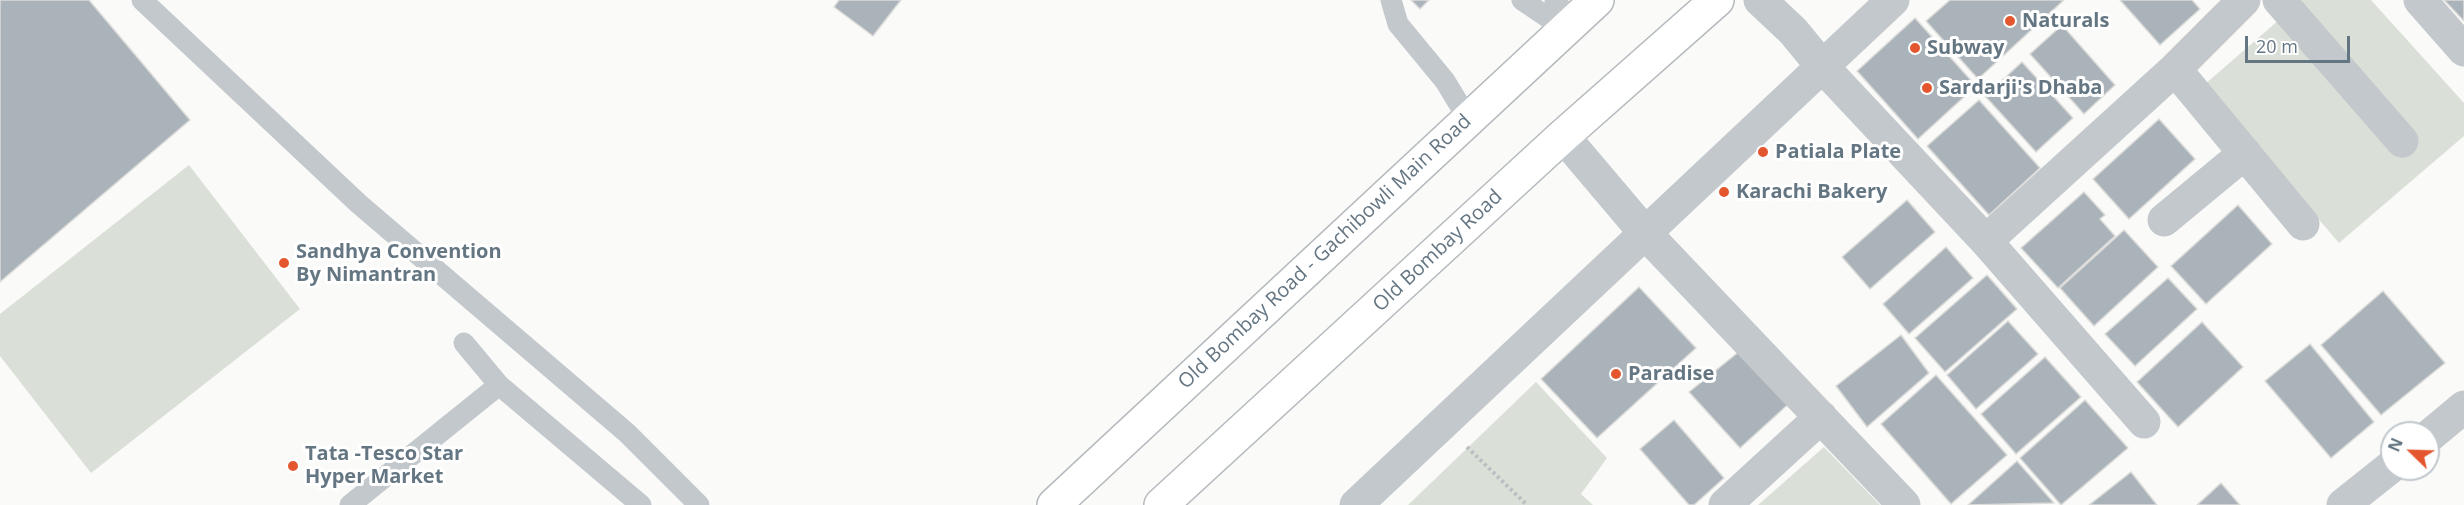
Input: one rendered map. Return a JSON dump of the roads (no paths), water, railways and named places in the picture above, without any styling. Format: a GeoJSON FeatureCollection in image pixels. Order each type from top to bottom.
{"type":"FeatureCollection","features":[{"type":"Feature","properties":{"kind":"main road","name":"Old Bombay Road - Gachibowli Main Road"},"geometry":{"type":"LineString","coordinates":[[1054,505],[1468,118],[1564,17],[1598,0]]}},
{"type":"Feature","properties":{"kind":"main road","name":"Old Bombay Road"},"geometry":{"type":"LineString","coordinates":[[1161,505],[1563,136],[1717,0]]}},
{"type":"Feature","properties":{"kind":"street"},"geometry":{"type":"LineString","coordinates":[[1760,0],[1793,31],[1821,65],[1986,241],[2144,422]]}},
{"type":"Feature","properties":{"kind":"street"},"geometry":{"type":"LineString","coordinates":[[1356,505],[1646,234],[1821,65],[1893,0]]}},
{"type":"Feature","properties":{"kind":"street"},"geometry":{"type":"LineString","coordinates":[[1986,241],[2175,69],[2244,0]]}},
{"type":"Feature","properties":{"kind":"street"},"geometry":{"type":"LineString","coordinates":[[2279,0],[2402,141]]}},
{"type":"Feature","properties":{"kind":"street"},"geometry":{"type":"LineString","coordinates":[[2420,0],[2464,50]]}},
{"type":"Feature","properties":{"kind":"street"},"geometry":{"type":"LineString","coordinates":[[2175,69],[2303,224]]}},
{"type":"Feature","properties":{"kind":"street"},"geometry":{"type":"LineString","coordinates":[[1563,136],[1646,234],[1904,505]]}},
{"type":"Feature","properties":{"kind":"street"},"geometry":{"type":"LineString","coordinates":[[2164,220],[2245,153]]}},
{"type":"Feature","properties":{"kind":"street"},"geometry":{"type":"LineString","coordinates":[[2440,426],[2464,407]]}},
{"type":"Feature","properties":{"kind":"street"},"geometry":{"type":"LineString","coordinates":[[1725,505],[1821,417]]}},
{"type":"Feature","properties":{"kind":"street"},"geometry":{"type":"LineString","coordinates":[[2343,505],[2380,476]]}},
{"type":"Feature","properties":{"kind":"lane"},"geometry":{"type":"LineString","coordinates":[[142,0],[359,204],[627,433],[699,505]]}},
{"type":"Feature","properties":{"kind":"lane"},"geometry":{"type":"LineString","coordinates":[[1391,0],[1398,24],[1445,81],[1468,118]]}},
{"type":"Feature","properties":{"kind":"lane"},"geometry":{"type":"LineString","coordinates":[[1522,0],[1564,17]]}},
{"type":"Feature","properties":{"kind":"lane"},"geometry":{"type":"LineString","coordinates":[[464,343],[500,385],[641,505]]}},
{"type":"Feature","properties":{"kind":"lane"},"geometry":{"type":"LineString","coordinates":[[350,505],[500,385]]}},
{"type":"Feature","properties":{"kind":"place","name":"Naturals"},"geometry":{"type":"Point","coordinates":[2010,21]}},
{"type":"Feature","properties":{"kind":"place","name":"Subway"},"geometry":{"type":"Point","coordinates":[1915,48]}},
{"type":"Feature","properties":{"kind":"place","name":"Sardarji's Dhaba"},"geometry":{"type":"Point","coordinates":[1927,88]}},
{"type":"Feature","properties":{"kind":"place","name":"Patiala Plate"},"geometry":{"type":"Point","coordinates":[1763,152]}},
{"type":"Feature","properties":{"kind":"place","name":"Karachi Bakery"},"geometry":{"type":"Point","coordinates":[1724,192]}},
{"type":"Feature","properties":{"kind":"place","name":"Sandhya Convention By Nimantran"},"geometry":{"type":"Point","coordinates":[284,263]}},
{"type":"Feature","properties":{"kind":"place","name":"Paradise"},"geometry":{"type":"Point","coordinates":[1616,374]}},
{"type":"Feature","properties":{"kind":"place","name":"Tata -Tesco Star Hyper Market"},"geometry":{"type":"Point","coordinates":[293,466]}}]}
